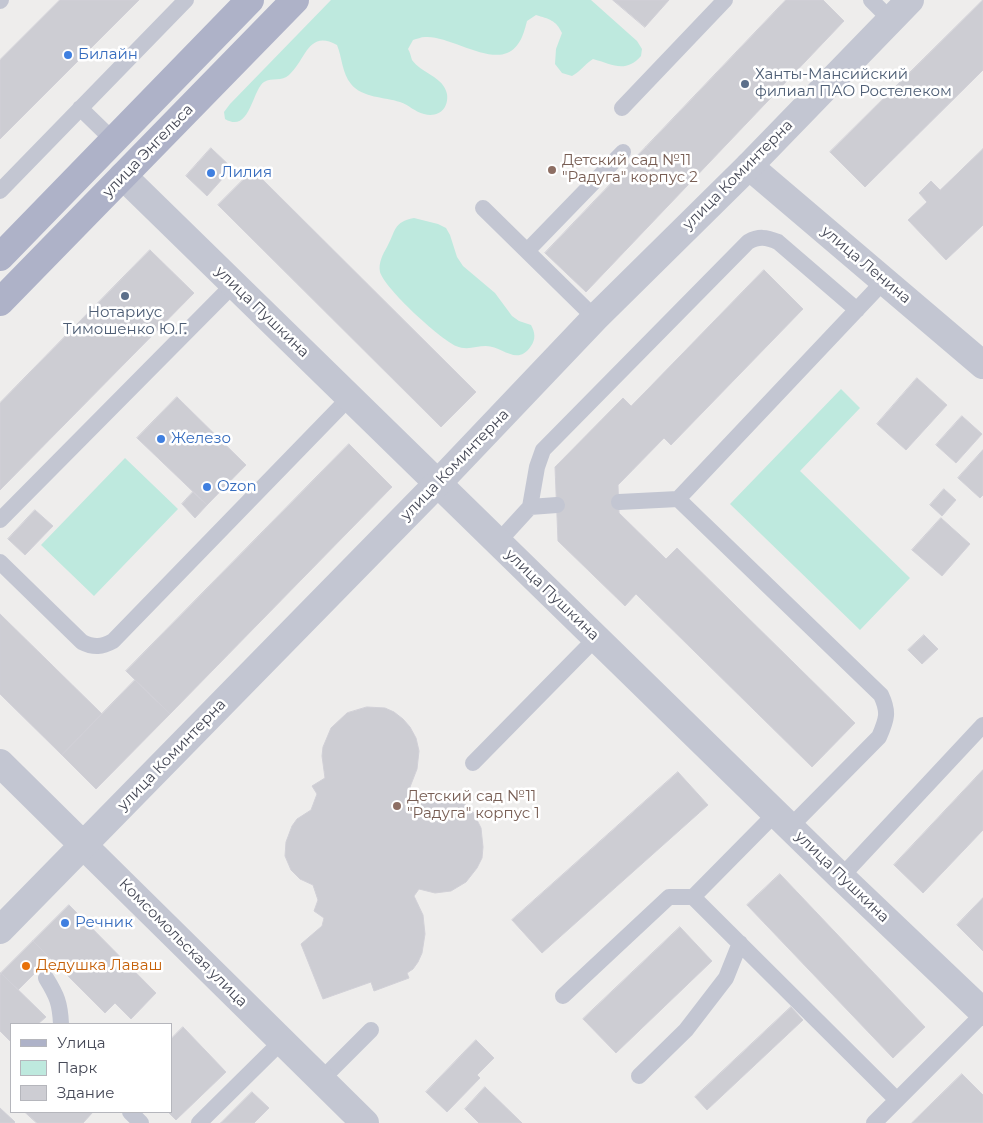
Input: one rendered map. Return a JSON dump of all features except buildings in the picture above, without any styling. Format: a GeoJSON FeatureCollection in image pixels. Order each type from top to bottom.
{"type":"FeatureCollection","features":[{"type":"Feature","properties":{"kind":"main road"},"geometry":{"type":"LineString","coordinates":[[0,257],[250,0]]}},
{"type":"Feature","properties":{"kind":"main road","name":"улица Энгельса"},"geometry":{"type":"LineString","coordinates":[[0,302],[296,0]]}},
{"type":"Feature","properties":{"kind":"street","name":"улица Коминтерна"},"geometry":{"type":"LineString","coordinates":[[0,930],[438,483],[595,318],[749,166],[910,0]]}},
{"type":"Feature","properties":{"kind":"street","name":"улица Ленина"},"geometry":{"type":"LineString","coordinates":[[749,166],[983,364]]}},
{"type":"Feature","properties":{"kind":"street","name":"улица Пушкина"},"geometry":{"type":"LineString","coordinates":[[123,176],[841,877],[983,1013]]}},
{"type":"Feature","properties":{"kind":"street","name":"Комсомольская улица"},"geometry":{"type":"LineString","coordinates":[[0,763],[365,1123]]}},
{"type":"Feature","properties":{"kind":"lane"},"geometry":{"type":"LineString","coordinates":[[0,191],[186,0]]}},
{"type":"Feature","properties":{"kind":"lane"},"geometry":{"type":"LineString","coordinates":[[622,108],[725,0]]}},
{"type":"Feature","properties":{"kind":"lane"},"geometry":{"type":"LineString","coordinates":[[870,0],[891,20]]}},
{"type":"Feature","properties":{"kind":"lane"},"geometry":{"type":"LineString","coordinates":[[80,108],[113,140]]}},
{"type":"Feature","properties":{"kind":"lane"},"geometry":{"type":"LineString","coordinates":[[527,251],[623,152]]}},
{"type":"Feature","properties":{"kind":"lane"},"geometry":{"type":"LineString","coordinates":[[483,208],[595,318]]}},
{"type":"Feature","properties":{"kind":"lane"},"geometry":{"type":"LineString","coordinates":[[498,542],[530,507],[536,467],[543,450],[748,242],[757,237],[769,238],[778,242],[857,310]]}},
{"type":"Feature","properties":{"kind":"lane"},"geometry":{"type":"LineString","coordinates":[[619,502],[678,500],[884,280]]}},
{"type":"Feature","properties":{"kind":"lane"},"geometry":{"type":"LineString","coordinates":[[0,520],[234,284]]}},
{"type":"Feature","properties":{"kind":"lane"},"geometry":{"type":"LineString","coordinates":[[0,562],[82,642],[90,646],[98,647],[105,645],[113,640],[350,398]]}},
{"type":"Feature","properties":{"kind":"lane"},"geometry":{"type":"LineString","coordinates":[[563,996],[669,897],[693,896],[783,820],[879,737],[885,722],[886,707],[881,695],[678,500]]}},
{"type":"Feature","properties":{"kind":"lane"},"geometry":{"type":"LineString","coordinates":[[530,507],[557,506]]}},
{"type":"Feature","properties":{"kind":"lane"},"geometry":{"type":"LineString","coordinates":[[472,763],[596,638]]}},
{"type":"Feature","properties":{"kind":"lane"},"geometry":{"type":"LineString","coordinates":[[841,877],[983,725]]}},
{"type":"Feature","properties":{"kind":"lane"},"geometry":{"type":"LineString","coordinates":[[693,896],[897,1100]]}},
{"type":"Feature","properties":{"kind":"lane"},"geometry":{"type":"LineString","coordinates":[[639,1076],[686,1030],[726,978],[740,943]]}},
{"type":"Feature","properties":{"kind":"lane"},"geometry":{"type":"LineString","coordinates":[[46,978],[58,997],[61,1023]]}},
{"type":"Feature","properties":{"kind":"lane"},"geometry":{"type":"LineString","coordinates":[[874,1123],[983,1013]]}},
{"type":"Feature","properties":{"kind":"lane"},"geometry":{"type":"LineString","coordinates":[[322,1080],[371,1030]]}},
{"type":"Feature","properties":{"kind":"lane"},"geometry":{"type":"LineString","coordinates":[[199,1123],[282,1041]]}},
{"type":"Feature","properties":{"kind":"lane"},"geometry":{"type":"LineString","coordinates":[[131,1113],[141,1123]]}},
{"type":"Feature","properties":{"kind":"green space"},"geometry":{"type":"Polygon","coordinates":[[[331,0],[591,0],[637,41],[642,49],[641,56],[635,62],[624,66],[612,65],[593,59],[572,76],[562,73],[555,64],[556,49],[562,33],[555,23],[536,15],[527,21],[523,35],[515,48],[507,53],[498,55],[488,54],[434,37],[420,38],[413,40],[408,49],[412,60],[442,83],[447,94],[445,108],[434,115],[429,115],[400,102],[367,95],[356,89],[348,80],[337,45],[327,41],[320,41],[309,48],[289,75],[264,82],[245,116],[240,121],[233,122],[225,119],[224,112],[230,104],[331,0]]]}},
{"type":"Feature","properties":{"kind":"green space"},"geometry":{"type":"Polygon","coordinates":[[[414,218],[446,228],[457,257],[463,266],[495,293],[512,316],[519,321],[531,325],[534,338],[533,343],[526,352],[515,355],[486,346],[464,348],[456,346],[426,324],[392,290],[380,272],[381,259],[396,228],[402,222],[414,218]]]}},
{"type":"Feature","properties":{"kind":"green space"},"geometry":{"type":"Polygon","coordinates":[[[841,389],[860,408],[800,471],[910,578],[860,630],[730,504],[841,389]]]}},
{"type":"Feature","properties":{"kind":"green space"},"geometry":{"type":"Polygon","coordinates":[[[125,458],[178,509],[94,596],[41,545],[125,458]]]}},
{"type":"Feature","properties":{"kind":"place","name":"Билайн"},"geometry":{"type":"Point","coordinates":[68,55]}},
{"type":"Feature","properties":{"kind":"place","name":"Ханты-Мансийский филиал ПАО Ростелеком"},"geometry":{"type":"Point","coordinates":[745,84]}},
{"type":"Feature","properties":{"kind":"place","name":"Детский сад №11 \"Радуга\" корпус 2"},"geometry":{"type":"Point","coordinates":[552,170]}},
{"type":"Feature","properties":{"kind":"place","name":"Лилия"},"geometry":{"type":"Point","coordinates":[211,173]}},
{"type":"Feature","properties":{"kind":"place","name":"Нотариус Тимошенко Ю.Г."},"geometry":{"type":"Point","coordinates":[125,296]}},
{"type":"Feature","properties":{"kind":"place","name":"Железо"},"geometry":{"type":"Point","coordinates":[161,439]}},
{"type":"Feature","properties":{"kind":"place","name":"Ozon"},"geometry":{"type":"Point","coordinates":[207,487]}},
{"type":"Feature","properties":{"kind":"place","name":"Детский сад №11 \"Радуга\" корпус 1"},"geometry":{"type":"Point","coordinates":[397,806]}},
{"type":"Feature","properties":{"kind":"place","name":"Речник"},"geometry":{"type":"Point","coordinates":[65,923]}},
{"type":"Feature","properties":{"kind":"place","name":"Дедушка Лаваш"},"geometry":{"type":"Point","coordinates":[26,966]}}]}
